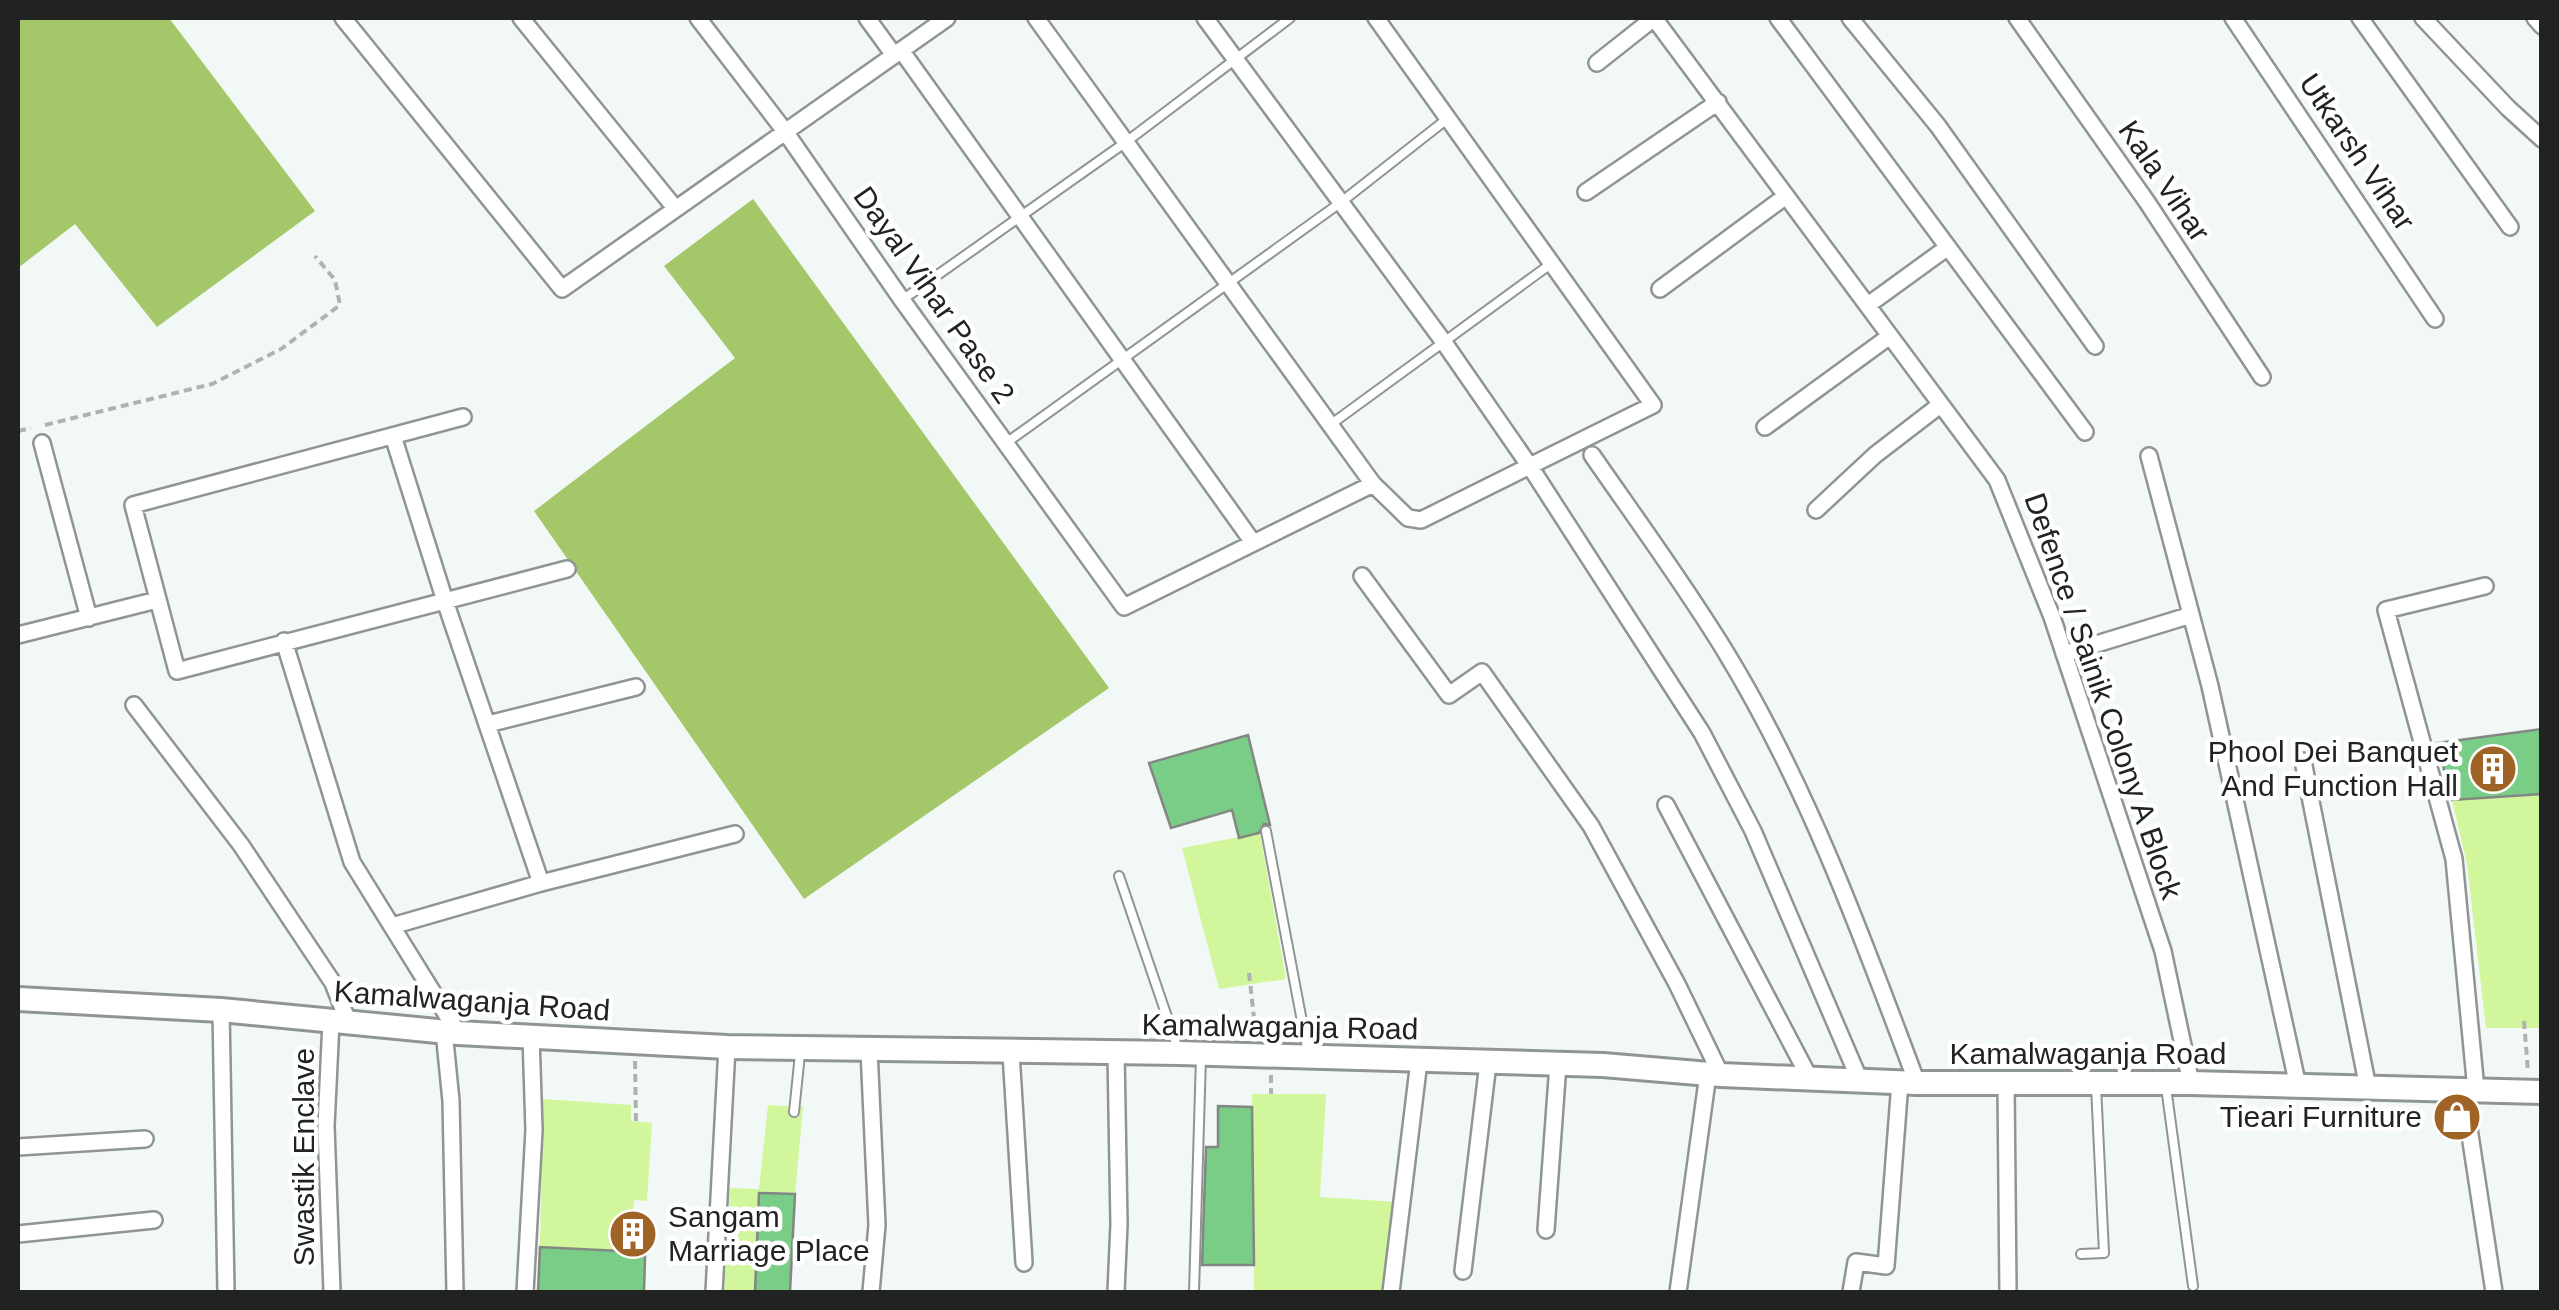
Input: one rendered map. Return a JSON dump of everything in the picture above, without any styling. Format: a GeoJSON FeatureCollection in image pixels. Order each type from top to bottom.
{"type":"FeatureCollection","features":[{"type":"Feature","properties":{"kind":"main road","name":"Kamalwaganja Road"},"geometry":{"type":"LineString","coordinates":[[18,999],[221,1010],[451,1032],[727,1048],[1558,1064],[1908,1083],[2191,1082],[2536,1092]]}},
{"type":"Feature","properties":{"kind":"street"},"geometry":{"type":"LineString","coordinates":[[343,18],[562,289],[946,18]]}},
{"type":"Feature","properties":{"kind":"street"},"geometry":{"type":"LineString","coordinates":[[520,18],[675,208]]}},
{"type":"Feature","properties":{"kind":"street","name":"Dayal Vihar Pase 2"},"geometry":{"type":"LineString","coordinates":[[698,18],[784,130],[1124,606],[1252,541]]}},
{"type":"Feature","properties":{"kind":"street"},"geometry":{"type":"LineString","coordinates":[[867,18],[898,53],[1020,217],[1252,541],[1373,484]]}},
{"type":"Feature","properties":{"kind":"street"},"geometry":{"type":"LineString","coordinates":[[1036,18],[1373,484],[1408,518],[1421,520],[1653,405],[1376,18]]}},
{"type":"Feature","properties":{"kind":"street"},"geometry":{"type":"LineString","coordinates":[[1205,18],[1531,468],[1702,733],[1754,832],[1860,1080]]}},
{"type":"Feature","properties":{"kind":"street"},"geometry":{"type":"LineString","coordinates":[[1596,63],[1654,18]]}},
{"type":"Feature","properties":{"kind":"street","name":"Defence / Sainik Colony A Block"},"geometry":{"type":"LineString","coordinates":[[1654,18],[1997,480],[2064,654],[2163,951],[2191,1082]]}},
{"type":"Feature","properties":{"kind":"street"},"geometry":{"type":"LineString","coordinates":[[1778,18],[2085,432]]}},
{"type":"Feature","properties":{"kind":"street"},"geometry":{"type":"LineString","coordinates":[[1850,18],[1938,126],[2095,346]]}},
{"type":"Feature","properties":{"kind":"street","name":"Kala Vihar"},"geometry":{"type":"LineString","coordinates":[[2017,18],[2147,202],[2262,377]]}},
{"type":"Feature","properties":{"kind":"street","name":"Utkarsh Vihar"},"geometry":{"type":"LineString","coordinates":[[2232,18],[2435,319]]}},
{"type":"Feature","properties":{"kind":"street"},"geometry":{"type":"LineString","coordinates":[[2360,18],[2510,227]]}},
{"type":"Feature","properties":{"kind":"street"},"geometry":{"type":"LineString","coordinates":[[2423,18],[2542,139]]}},
{"type":"Feature","properties":{"kind":"street"},"geometry":{"type":"LineString","coordinates":[[2535,18],[2542,26]]}},
{"type":"Feature","properties":{"kind":"street"},"geometry":{"type":"LineString","coordinates":[[1586,192],[1718,102]]}},
{"type":"Feature","properties":{"kind":"street"},"geometry":{"type":"LineString","coordinates":[[1660,289],[1786,196]]}},
{"type":"Feature","properties":{"kind":"street"},"geometry":{"type":"LineString","coordinates":[[1868,305],[1948,247]]}},
{"type":"Feature","properties":{"kind":"street"},"geometry":{"type":"LineString","coordinates":[[1766,427],[1890,336]]}},
{"type":"Feature","properties":{"kind":"street"},"geometry":{"type":"LineString","coordinates":[[1816,510],[1875,456],[1940,405]]}},
{"type":"Feature","properties":{"kind":"street"},"geometry":{"type":"LineString","coordinates":[[464,417],[133,505],[177,671],[566,569]]}},
{"type":"Feature","properties":{"kind":"street"},"geometry":{"type":"LineString","coordinates":[[393,436],[444,601],[541,883]]}},
{"type":"Feature","properties":{"kind":"street"},"geometry":{"type":"LineString","coordinates":[[42,443],[89,618]]}},
{"type":"Feature","properties":{"kind":"street"},"geometry":{"type":"LineString","coordinates":[[1592,455],[1725,651],[1776,743],[1860,930],[1908,1083],[1886,1266],[1856,1262],[1851,1292]]}},
{"type":"Feature","properties":{"kind":"street"},"geometry":{"type":"LineString","coordinates":[[2148,456],[2210,686],[2298,1086]]}},
{"type":"Feature","properties":{"kind":"street"},"geometry":{"type":"LineString","coordinates":[[1362,576],[1449,696],[1482,672],[1591,826],[1677,984],[1714,1075],[1678,1292]]}},
{"type":"Feature","properties":{"kind":"street"},"geometry":{"type":"LineString","coordinates":[[2485,586],[2386,610],[2454,859],[2469,986],[2470,1090],[2494,1292]]}},
{"type":"Feature","properties":{"kind":"street"},"geometry":{"type":"LineString","coordinates":[[18,635],[158,600]]}},
{"type":"Feature","properties":{"kind":"street"},"geometry":{"type":"LineString","coordinates":[[2064,654],[2191,615]]}},
{"type":"Feature","properties":{"kind":"street"},"geometry":{"type":"LineString","coordinates":[[284,642],[352,862],[451,1032],[455,1292]]}},
{"type":"Feature","properties":{"kind":"street"},"geometry":{"type":"LineString","coordinates":[[488,724],[636,687]]}},
{"type":"Feature","properties":{"kind":"street"},"geometry":{"type":"LineString","coordinates":[[134,705],[241,845],[333,983],[340,1023]]}},
{"type":"Feature","properties":{"kind":"street"},"geometry":{"type":"LineString","coordinates":[[2304,761],[2368,1088]]}},
{"type":"Feature","properties":{"kind":"street"},"geometry":{"type":"LineString","coordinates":[[1666,804],[1810,1077]]}},
{"type":"Feature","properties":{"kind":"street"},"geometry":{"type":"LineString","coordinates":[[392,926],[734,834]]}},
{"type":"Feature","properties":{"kind":"street"},"geometry":{"type":"LineString","coordinates":[[221,1010],[226,1292]]}},
{"type":"Feature","properties":{"kind":"street","name":"Swastik Enclave"},"geometry":{"type":"LineString","coordinates":[[332,1292],[326,1126],[340,1023]]}},
{"type":"Feature","properties":{"kind":"street"},"geometry":{"type":"LineString","coordinates":[[525,1292],[534,1130],[531,1035]]}},
{"type":"Feature","properties":{"kind":"street"},"geometry":{"type":"LineString","coordinates":[[714,1292],[727,1048]]}},
{"type":"Feature","properties":{"kind":"street"},"geometry":{"type":"LineString","coordinates":[[869,1050],[876,1225],[872,1292]]}},
{"type":"Feature","properties":{"kind":"street"},"geometry":{"type":"LineString","coordinates":[[1011,1053],[1024,1262]]}},
{"type":"Feature","properties":{"kind":"street"},"geometry":{"type":"LineString","coordinates":[[1116,1054],[1120,1224],[1116,1292]]}},
{"type":"Feature","properties":{"kind":"street"},"geometry":{"type":"LineString","coordinates":[[1391,1292],[1419,1061]]}},
{"type":"Feature","properties":{"kind":"street"},"geometry":{"type":"LineString","coordinates":[[1462,1270],[1488,1063]]}},
{"type":"Feature","properties":{"kind":"street"},"geometry":{"type":"LineString","coordinates":[[1546,1230],[1558,1064]]}},
{"type":"Feature","properties":{"kind":"street"},"geometry":{"type":"LineString","coordinates":[[2006,1084],[2008,1292]]}},
{"type":"Feature","properties":{"kind":"street"},"geometry":{"type":"LineString","coordinates":[[18,1147],[145,1139]]}},
{"type":"Feature","properties":{"kind":"street"},"geometry":{"type":"LineString","coordinates":[[18,1234],[154,1220]]}},
{"type":"Feature","properties":{"kind":"lane"},"geometry":{"type":"LineString","coordinates":[[902,300],[1126,142],[1290,18]]}},
{"type":"Feature","properties":{"kind":"lane"},"geometry":{"type":"LineString","coordinates":[[1006,443],[1340,203],[1447,119]]}},
{"type":"Feature","properties":{"kind":"lane"},"geometry":{"type":"LineString","coordinates":[[1330,425],[1552,263]]}},
{"type":"Feature","properties":{"kind":"lane"},"geometry":{"type":"LineString","coordinates":[[1266,831],[1309,1057]]}},
{"type":"Feature","properties":{"kind":"lane"},"geometry":{"type":"LineString","coordinates":[[1119,876],[1190,1054],[1194,1292]]}},
{"type":"Feature","properties":{"kind":"lane"},"geometry":{"type":"LineString","coordinates":[[794,1112],[800,1049]]}},
{"type":"Feature","properties":{"kind":"lane"},"geometry":{"type":"LineString","coordinates":[[2166,1082],[2193,1286]]}},
{"type":"Feature","properties":{"kind":"lane"},"geometry":{"type":"LineString","coordinates":[[2081,1254],[2104,1253],[2096,1084]]}},
{"type":"Feature","properties":{"kind":"path"},"geometry":{"type":"LineString","coordinates":[[18,431],[212,384],[280,349],[340,306],[335,280],[315,256]]}},
{"type":"Feature","properties":{"kind":"path"},"geometry":{"type":"LineString","coordinates":[[1250,973],[1258,1056]]}},
{"type":"Feature","properties":{"kind":"path"},"geometry":{"type":"LineString","coordinates":[[2524,1021],[2536,1092]]}},
{"type":"Feature","properties":{"kind":"path"},"geometry":{"type":"LineString","coordinates":[[635,1042],[636,1122]]}},
{"type":"Feature","properties":{"kind":"green space"},"geometry":{"type":"Polygon","coordinates":[[[18,18],[169,18],[315,211],[157,327],[75,224],[18,268],[18,18]]]}},
{"type":"Feature","properties":{"kind":"green space"},"geometry":{"type":"Polygon","coordinates":[[[753,199],[1109,688],[804,899],[534,511],[735,358],[664,266],[753,199]]]}},
{"type":"Feature","properties":{"kind":"green space"},"geometry":{"type":"Polygon","coordinates":[[[2541,794],[2541,1028],[2486,1028],[2467,864],[2452,800],[2541,794]]]}},
{"type":"Feature","properties":{"kind":"green space"},"geometry":{"type":"Polygon","coordinates":[[[1260,833],[1286,979],[1219,989],[1182,848],[1260,833]]]}},
{"type":"Feature","properties":{"kind":"green space"},"geometry":{"type":"Polygon","coordinates":[[[1252,1094],[1326,1094],[1320,1197],[1397,1202],[1386,1292],[1254,1292],[1252,1094]]]}},
{"type":"Feature","properties":{"kind":"green space"},"geometry":{"type":"Polygon","coordinates":[[[543,1099],[631,1105],[631,1121],[652,1123],[647,1201],[634,1200],[633,1222],[621,1222],[620,1251],[540,1247],[543,1099]]]}},
{"type":"Feature","properties":{"kind":"green space"},"geometry":{"type":"Polygon","coordinates":[[[768,1105],[803,1107],[795,1195],[758,1193],[755,1292],[724,1292],[730,1188],[759,1189],[768,1105]]]}},
{"type":"Feature","properties":{"kind":"building","name":"Phool Dei Banquet And Function Hall"},"geometry":{"type":"Polygon","coordinates":[[[2542,729],[2542,794],[2452,800],[2437,743],[2542,729]]]}},
{"type":"Feature","properties":{"kind":"building"},"geometry":{"type":"Polygon","coordinates":[[[1248,735],[1270,825],[1264,824],[1259,833],[1239,838],[1232,810],[1171,828],[1149,763],[1248,735]]]}},
{"type":"Feature","properties":{"kind":"building"},"geometry":{"type":"Polygon","coordinates":[[[1218,1106],[1252,1107],[1254,1265],[1202,1265],[1206,1147],[1218,1147],[1218,1106]]]}},
{"type":"Feature","properties":{"kind":"building"},"geometry":{"type":"Polygon","coordinates":[[[759,1193],[795,1194],[790,1292],[755,1292],[759,1193]]]}},
{"type":"Feature","properties":{"kind":"building","name":"Sangam Marriage Place"},"geometry":{"type":"Polygon","coordinates":[[[621,1221],[646,1223],[644,1292],[538,1292],[540,1247],[620,1251],[621,1221]]]}},
{"type":"Feature","properties":{"kind":"place","name":"Phool Dei Banquet And Function Hall"},"geometry":{"type":"Point","coordinates":[2493,769]}},
{"type":"Feature","properties":{"kind":"place","name":"Tieari Furniture"},"geometry":{"type":"Point","coordinates":[2457,1117]}},
{"type":"Feature","properties":{"kind":"place","name":"Sangam Marriage Place"},"geometry":{"type":"Point","coordinates":[633,1234]}}]}
